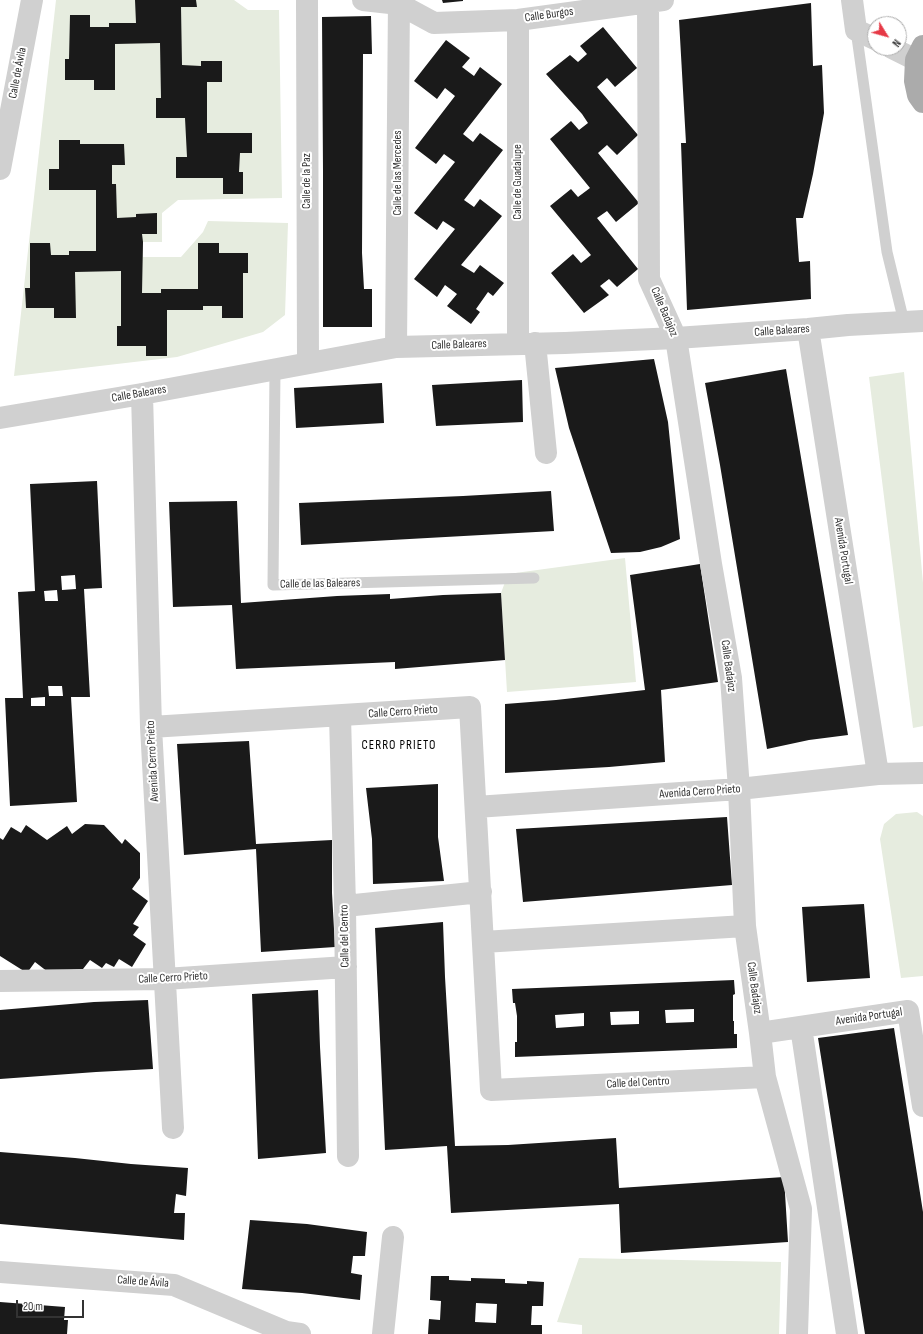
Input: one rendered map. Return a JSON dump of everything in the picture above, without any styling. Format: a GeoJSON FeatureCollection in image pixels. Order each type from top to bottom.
{"type":"FeatureCollection","features":[{"type":"Feature","properties":{"kind":"main road"},"geometry":{"type":"LineString","coordinates":[[920,53],[915,81],[918,95],[923,102]]}},
{"type":"Feature","properties":{"kind":"street","name":"Calle de Ávila"},"geometry":{"type":"LineString","coordinates":[[0,169],[32,0]]}},
{"type":"Feature","properties":{"kind":"street","name":"Calle de la Paz"},"geometry":{"type":"LineString","coordinates":[[307,0],[308,362]]}},
{"type":"Feature","properties":{"kind":"street"},"geometry":{"type":"LineString","coordinates":[[363,0],[399,2]]}},
{"type":"Feature","properties":{"kind":"street","name":"Calle Burgos"},"geometry":{"type":"LineString","coordinates":[[399,2],[434,23],[518,20],[653,0]]}},
{"type":"Feature","properties":{"kind":"street","name":"Calle Badajoz"},"geometry":{"type":"LineString","coordinates":[[653,0],[649,279],[676,338],[711,564],[731,678],[739,789],[746,926],[765,1077],[802,1209],[797,1334]]}},
{"type":"Feature","properties":{"kind":"street"},"geometry":{"type":"LineString","coordinates":[[852,0],[866,35]]}},
{"type":"Feature","properties":{"kind":"street","name":"Calle de las Mercedes"},"geometry":{"type":"LineString","coordinates":[[396,347],[399,2]]}},
{"type":"Feature","properties":{"kind":"street","name":"Calle de Guadalupe"},"geometry":{"type":"LineString","coordinates":[[518,20],[527,343],[546,453]]}},
{"type":"Feature","properties":{"kind":"street"},"geometry":{"type":"LineString","coordinates":[[907,51],[920,53]]}},
{"type":"Feature","properties":{"kind":"street","name":"Calle Baleares"},"geometry":{"type":"LineString","coordinates":[[0,418],[142,394],[308,362],[396,347],[566,343],[676,338],[848,325],[914,322]]}},
{"type":"Feature","properties":{"kind":"street","name":"Avenida Portugal"},"geometry":{"type":"LineString","coordinates":[[808,329],[878,774]]}},
{"type":"Feature","properties":{"kind":"street","name":"Avenida Cerro Prieto"},"geometry":{"type":"LineString","coordinates":[[142,394],[151,727],[173,1128]]}},
{"type":"Feature","properties":{"kind":"street","name":"Calle Cerro Prieto"},"geometry":{"type":"LineString","coordinates":[[151,727],[470,708],[483,942]]}},
{"type":"Feature","properties":{"kind":"street","name":"Calle del Centro"},"geometry":{"type":"LineString","coordinates":[[340,716],[345,906],[348,1156]]}},
{"type":"Feature","properties":{"kind":"street","name":"Avenida Cerro Prieto"},"geometry":{"type":"LineString","coordinates":[[476,807],[739,789],[878,774],[923,773]]}},
{"type":"Feature","properties":{"kind":"street"},"geometry":{"type":"LineString","coordinates":[[345,906],[480,892]]}},
{"type":"Feature","properties":{"kind":"street"},"geometry":{"type":"LineString","coordinates":[[483,942],[746,926]]}},
{"type":"Feature","properties":{"kind":"street","name":"Calle del Centro"},"geometry":{"type":"LineString","coordinates":[[483,942],[491,1090],[765,1077]]}},
{"type":"Feature","properties":{"kind":"street","name":"Calle Cerro Prieto"},"geometry":{"type":"LineString","coordinates":[[0,981],[165,979],[346,967]]}},
{"type":"Feature","properties":{"kind":"street","name":"Avenida Portugal"},"geometry":{"type":"LineString","coordinates":[[760,1033],[908,1011],[923,1106]]}},
{"type":"Feature","properties":{"kind":"street"},"geometry":{"type":"LineString","coordinates":[[801,1027],[847,1334]]}},
{"type":"Feature","properties":{"kind":"street"},"geometry":{"type":"LineString","coordinates":[[383,1334],[392,1237]]}},
{"type":"Feature","properties":{"kind":"street","name":"Calle de Ávila"},"geometry":{"type":"LineString","coordinates":[[0,1272],[174,1285],[286,1332],[300,1334]]}},
{"type":"Feature","properties":{"kind":"lane"},"geometry":{"type":"LineString","coordinates":[[866,35],[887,252],[914,322]]}},
{"type":"Feature","properties":{"kind":"lane","name":"Calle de las Baleares"},"geometry":{"type":"LineString","coordinates":[[275,369],[273,585],[534,578]]}},
{"type":"Feature","properties":{"kind":"shaded area"},"geometry":{"type":"Polygon","coordinates":[[[56,0],[234,0],[248,10],[279,10],[282,198],[178,200],[162,213],[162,242],[143,242],[143,257],[181,257],[203,232],[208,221],[288,223],[285,315],[263,332],[177,357],[14,376],[56,0]]]}},
{"type":"Feature","properties":{"kind":"shaded area"},"geometry":{"type":"Polygon","coordinates":[[[904,372],[923,583],[923,726],[913,728],[869,377],[904,372]]]}},
{"type":"Feature","properties":{"kind":"shaded area"},"geometry":{"type":"Polygon","coordinates":[[[625,558],[636,682],[507,692],[501,593],[508,574],[625,558]]]}},
{"type":"Feature","properties":{"kind":"shaded area"},"geometry":{"type":"Polygon","coordinates":[[[917,812],[923,816],[923,976],[901,978],[880,839],[884,824],[896,814],[917,812]]]}},
{"type":"Feature","properties":{"kind":"shaded area"},"geometry":{"type":"Polygon","coordinates":[[[579,1258],[781,1262],[779,1334],[582,1334],[582,1325],[557,1322],[579,1258]]]}},
{"type":"Feature","properties":{"kind":"building"},"geometry":{"type":"Polygon","coordinates":[[[135,0],[196,0],[197,7],[181,7],[182,65],[201,66],[201,61],[222,61],[222,82],[207,82],[207,133],[252,133],[252,153],[240,153],[239,172],[243,172],[243,194],[223,194],[223,178],[176,178],[176,157],[187,157],[185,118],[156,118],[156,98],[161,98],[160,43],[115,44],[115,90],[94,90],[94,80],[65,80],[65,59],[69,59],[70,15],[90,15],[90,27],[109,27],[109,23],[136,23],[135,0]]]}},
{"type":"Feature","properties":{"kind":"building"},"geometry":{"type":"Polygon","coordinates":[[[442,0],[463,0],[463,1],[443,3],[442,0]]]}},
{"type":"Feature","properties":{"kind":"building"},"geometry":{"type":"Polygon","coordinates":[[[811,3],[813,66],[822,65],[824,113],[803,218],[796,218],[799,262],[810,261],[811,299],[687,310],[681,143],[686,143],[679,20],[811,3]]]}},
{"type":"Feature","properties":{"kind":"building"},"geometry":{"type":"Polygon","coordinates":[[[371,16],[372,54],[363,54],[362,253],[364,289],[372,289],[372,327],[323,327],[322,17],[371,16]]]}},
{"type":"Feature","properties":{"kind":"building"},"geometry":{"type":"Polygon","coordinates":[[[603,27],[637,68],[615,87],[607,78],[597,87],[638,135],[617,155],[607,145],[598,153],[639,203],[616,222],[607,211],[597,218],[638,269],[617,287],[609,279],[600,286],[609,295],[584,313],[551,273],[573,254],[581,263],[591,255],[550,206],[571,189],[578,197],[590,188],[550,139],[571,121],[579,130],[588,123],[582,114],[546,74],[570,55],[578,62],[587,54],[580,46],[603,27]]]}},
{"type":"Feature","properties":{"kind":"building"},"geometry":{"type":"Polygon","coordinates":[[[446,40],[470,58],[462,67],[474,76],[480,67],[502,84],[463,134],[473,142],[480,133],[503,150],[464,200],[474,207],[480,199],[502,216],[461,265],[474,273],[480,265],[504,283],[493,296],[488,292],[476,309],[480,312],[471,324],[447,306],[457,294],[445,285],[437,297],[414,279],[455,229],[443,221],[437,230],[414,213],[455,162],[444,154],[436,164],[415,148],[455,96],[445,88],[437,99],[414,81],[446,40]]]}},
{"type":"Feature","properties":{"kind":"building"},"geometry":{"type":"Polygon","coordinates":[[[59,140],[80,140],[80,144],[124,144],[125,165],[112,165],[112,184],[116,184],[117,218],[136,217],[136,214],[157,213],[157,234],[142,234],[142,293],[161,293],[161,289],[198,289],[198,243],[219,243],[219,253],[248,253],[248,273],[243,273],[243,318],[222,318],[222,306],[203,306],[203,310],[167,310],[167,356],[146,356],[146,346],[117,346],[117,326],[121,326],[121,271],[75,272],[76,318],[54,318],[54,308],[26,308],[25,288],[30,288],[30,243],[50,243],[51,255],[69,255],[69,251],[96,251],[96,190],[49,190],[49,169],[59,169],[59,140]]]}},
{"type":"Feature","properties":{"kind":"building"},"geometry":{"type":"Polygon","coordinates":[[[654,359],[668,422],[680,539],[661,547],[640,552],[611,553],[569,428],[555,368],[654,359]]]}},
{"type":"Feature","properties":{"kind":"building"},"geometry":{"type":"Polygon","coordinates":[[[786,369],[848,735],[809,740],[767,749],[705,383],[786,369]]]}},
{"type":"Feature","properties":{"kind":"building"},"geometry":{"type":"Polygon","coordinates":[[[522,380],[523,422],[436,426],[432,385],[522,380]]]}},
{"type":"Feature","properties":{"kind":"building"},"geometry":{"type":"Polygon","coordinates":[[[382,383],[384,423],[296,428],[294,388],[382,383]]]}},
{"type":"Feature","properties":{"kind":"building"},"geometry":{"type":"Polygon","coordinates":[[[97,481],[102,588],[84,589],[90,697],[71,697],[77,802],[10,806],[5,698],[23,698],[18,592],[35,591],[30,484],[97,481]],[[75,575],[61,576],[62,590],[76,589],[75,575]],[[57,590],[44,591],[45,601],[58,601],[57,590]],[[48,686],[49,696],[63,696],[62,686],[48,686]],[[45,697],[31,698],[31,706],[45,706],[45,697]]]}},
{"type":"Feature","properties":{"kind":"building"},"geometry":{"type":"Polygon","coordinates":[[[551,491],[554,531],[301,545],[299,503],[551,491]]]}},
{"type":"Feature","properties":{"kind":"building"},"geometry":{"type":"Polygon","coordinates":[[[237,501],[241,603],[337,596],[390,594],[390,599],[501,593],[505,660],[395,669],[395,662],[236,669],[232,605],[173,607],[169,502],[237,501]]]}},
{"type":"Feature","properties":{"kind":"building"},"geometry":{"type":"Polygon","coordinates":[[[700,564],[718,682],[661,690],[665,762],[505,773],[505,704],[645,690],[630,575],[700,564]]]}},
{"type":"Feature","properties":{"kind":"building"},"geometry":{"type":"Polygon","coordinates":[[[249,741],[256,844],[332,840],[332,893],[335,947],[261,952],[256,849],[184,855],[177,744],[249,741]]]}},
{"type":"Feature","properties":{"kind":"building"},"geometry":{"type":"Polygon","coordinates":[[[438,784],[438,837],[444,881],[373,884],[372,839],[366,788],[438,784]]]}},
{"type":"Feature","properties":{"kind":"building"},"geometry":{"type":"Polygon","coordinates":[[[727,817],[732,885],[523,902],[516,829],[727,817]]]}},
{"type":"Feature","properties":{"kind":"building"},"geometry":{"type":"Polygon","coordinates":[[[85,824],[104,825],[122,844],[125,839],[140,853],[140,878],[132,889],[148,901],[133,924],[139,927],[133,935],[146,944],[132,967],[119,959],[114,967],[106,963],[102,968],[90,960],[83,969],[48,972],[35,962],[27,973],[0,956],[0,838],[3,840],[11,827],[21,833],[26,825],[47,840],[67,826],[72,834],[85,824]]]}},
{"type":"Feature","properties":{"kind":"building"},"geometry":{"type":"Polygon","coordinates":[[[864,904],[870,978],[807,982],[802,907],[864,904]]]}},
{"type":"Feature","properties":{"kind":"building"},"geometry":{"type":"Polygon","coordinates":[[[443,922],[455,1146],[508,1145],[616,1138],[619,1188],[784,1177],[788,1242],[621,1253],[619,1204],[451,1213],[447,1146],[385,1150],[375,928],[443,922]]]}},
{"type":"Feature","properties":{"kind":"building"},"geometry":{"type":"Polygon","coordinates":[[[734,980],[735,994],[733,995],[733,1021],[734,1034],[737,1034],[737,1048],[515,1057],[515,1042],[517,1042],[517,1016],[515,1003],[513,1003],[512,989],[734,980]],[[694,1009],[665,1010],[666,1023],[694,1022],[694,1009]],[[639,1011],[610,1012],[611,1025],[639,1024],[639,1011]],[[584,1013],[555,1015],[556,1028],[584,1026],[584,1013]]]}},
{"type":"Feature","properties":{"kind":"building"},"geometry":{"type":"Polygon","coordinates":[[[318,990],[326,1153],[258,1159],[252,994],[318,990]]]}},
{"type":"Feature","properties":{"kind":"building"},"geometry":{"type":"Polygon","coordinates":[[[148,1000],[153,1069],[0,1079],[0,1010],[94,1002],[148,1000]]]}},
{"type":"Feature","properties":{"kind":"building"},"geometry":{"type":"Polygon","coordinates":[[[894,1028],[923,1212],[923,1334],[865,1334],[818,1038],[894,1028]]]}},
{"type":"Feature","properties":{"kind":"building"},"geometry":{"type":"Polygon","coordinates":[[[0,1152],[188,1168],[186,1196],[176,1194],[174,1213],[185,1213],[184,1240],[0,1224],[0,1152]]]}},
{"type":"Feature","properties":{"kind":"building"},"geometry":{"type":"Polygon","coordinates":[[[250,1220],[307,1224],[367,1232],[365,1256],[353,1256],[351,1273],[362,1275],[360,1300],[302,1293],[242,1289],[250,1220]]]}},
{"type":"Feature","properties":{"kind":"building"},"geometry":{"type":"Polygon","coordinates":[[[431,1276],[449,1276],[449,1280],[471,1281],[471,1278],[505,1279],[505,1283],[527,1284],[527,1281],[544,1282],[543,1306],[532,1306],[531,1325],[542,1325],[542,1334],[428,1334],[429,1319],[440,1320],[441,1301],[430,1300],[431,1276]],[[476,1303],[475,1322],[496,1323],[497,1304],[476,1303]]]}},
{"type":"Feature","properties":{"kind":"building"},"geometry":{"type":"Polygon","coordinates":[[[0,1302],[65,1307],[64,1320],[68,1320],[67,1334],[0,1334],[0,1302]]]}},
{"type":"Feature","properties":{"kind":"district","name":"CERRO PRIETO"},"geometry":{"type":"Point","coordinates":[399,746]}}]}
